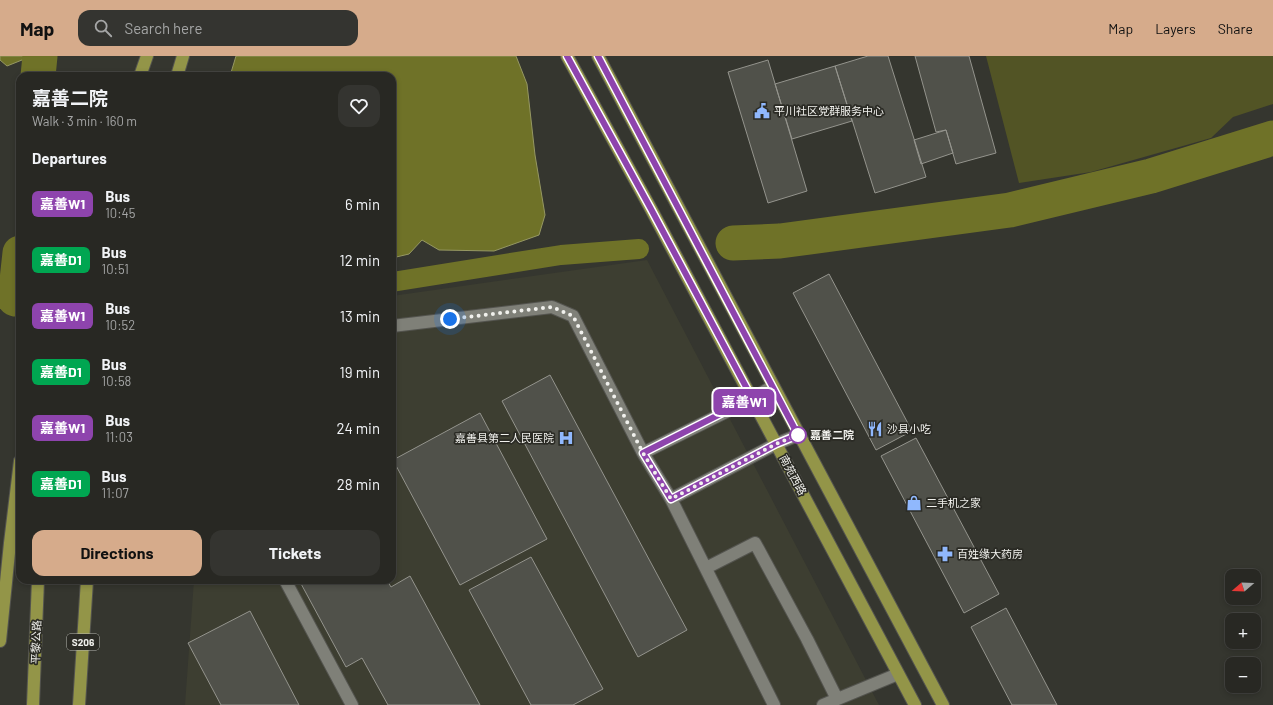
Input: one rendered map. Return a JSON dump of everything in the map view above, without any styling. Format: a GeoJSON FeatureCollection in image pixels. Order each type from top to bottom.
{"type":"FeatureCollection","features":[{"type":"Feature","properties":{"kind":"main road"},"geometry":{"type":"LineString","coordinates":[[141,72],[147,56]]}},
{"type":"Feature","properties":{"kind":"main road"},"geometry":{"type":"LineString","coordinates":[[178,72],[183,56]]}},
{"type":"Feature","properties":{"kind":"main road","name":"南苑西路"},"geometry":{"type":"LineString","coordinates":[[567,56],[655,216],[915,705]]}},
{"type":"Feature","properties":{"kind":"main road"},"geometry":{"type":"LineString","coordinates":[[598,56],[798,435],[943,705]]}},
{"type":"Feature","properties":{"kind":"main road"},"geometry":{"type":"LineString","coordinates":[[0,641],[16,494]]}},
{"type":"Feature","properties":{"kind":"main road","name":"平黎公路"},"geometry":{"type":"LineString","coordinates":[[33,705],[38,584]]}},
{"type":"Feature","properties":{"kind":"main road","name":"S206"},"geometry":{"type":"LineString","coordinates":[[79,705],[87,584]]}},
{"type":"Feature","properties":{"kind":"lane"},"geometry":{"type":"LineString","coordinates":[[396,326],[552,307],[573,316],[643,453],[671,499],[774,705]]}},
{"type":"Feature","properties":{"kind":"lane"},"geometry":{"type":"LineString","coordinates":[[643,453],[773,386]]}},
{"type":"Feature","properties":{"kind":"lane"},"geometry":{"type":"LineString","coordinates":[[671,499],[776,444],[798,435]]}},
{"type":"Feature","properties":{"kind":"lane"},"geometry":{"type":"LineString","coordinates":[[706,568],[754,543],[838,699]]}},
{"type":"Feature","properties":{"kind":"lane"},"geometry":{"type":"LineString","coordinates":[[287,584],[352,705]]}},
{"type":"Feature","properties":{"kind":"lane"},"geometry":{"type":"LineString","coordinates":[[823,705],[898,674]]}},
{"type":"Feature","properties":{"kind":"shaded area"},"geometry":{"type":"Polygon","coordinates":[[[0,56],[32,56],[7,66],[0,60],[0,56]]]}},
{"type":"Feature","properties":{"kind":"shaded area"},"geometry":{"type":"Polygon","coordinates":[[[236,56],[516,56],[527,84],[535,155],[545,215],[539,235],[494,251],[439,250],[422,240],[409,254],[396,257],[396,72],[231,72],[236,56]]]}},
{"type":"Feature","properties":{"kind":"shaded area","name":"嘉善县第二人民医院"},"geometry":{"type":"Polygon","coordinates":[[[647,260],[879,705],[185,705],[194,584],[396,584],[396,295],[647,260]]]}},
{"type":"Feature","properties":{"kind":"green space"},"geometry":{"type":"Polygon","coordinates":[[[986,56],[1273,56],[1273,104],[1233,117],[1211,138],[1091,172],[1019,183],[986,56]]]}},
{"type":"Feature","properties":{"kind":"building"},"geometry":{"type":"Polygon","coordinates":[[[868,56],[888,56],[926,177],[875,193],[835,66],[868,56]]]}},
{"type":"Feature","properties":{"kind":"building"},"geometry":{"type":"Polygon","coordinates":[[[915,56],[969,56],[996,153],[956,164],[946,130],[936,132],[915,56]]]}},
{"type":"Feature","properties":{"kind":"building","name":"平川社区党群服务中心"},"geometry":{"type":"Polygon","coordinates":[[[768,60],[807,191],[768,203],[728,72],[768,60]]]}},
{"type":"Feature","properties":{"kind":"building"},"geometry":{"type":"Polygon","coordinates":[[[835,66],[852,121],[792,139],[775,84],[835,66]]]}},
{"type":"Feature","properties":{"kind":"building"},"geometry":{"type":"Polygon","coordinates":[[[946,130],[953,153],[921,164],[914,140],[946,130]]]}},
{"type":"Feature","properties":{"kind":"building"},"geometry":{"type":"Polygon","coordinates":[[[829,274],[912,431],[876,450],[793,293],[829,274]]]}},
{"type":"Feature","properties":{"kind":"building"},"geometry":{"type":"Polygon","coordinates":[[[550,375],[687,630],[638,657],[502,401],[550,375]]]}},
{"type":"Feature","properties":{"kind":"building"},"geometry":{"type":"Polygon","coordinates":[[[480,413],[547,539],[460,585],[396,466],[396,458],[480,413]]]}},
{"type":"Feature","properties":{"kind":"building"},"geometry":{"type":"Polygon","coordinates":[[[916,438],[999,594],[964,613],[881,456],[916,438]]]}},
{"type":"Feature","properties":{"kind":"building"},"geometry":{"type":"Polygon","coordinates":[[[531,557],[603,689],[573,705],[531,705],[469,590],[531,557]]]}},
{"type":"Feature","properties":{"kind":"building"},"geometry":{"type":"Polygon","coordinates":[[[410,576],[480,705],[388,705],[362,658],[346,667],[301,584],[389,584],[391,587],[410,576]]]}},
{"type":"Feature","properties":{"kind":"building"},"geometry":{"type":"Polygon","coordinates":[[[1006,608],[1057,705],[1012,705],[971,627],[1006,608]]]}},
{"type":"Feature","properties":{"kind":"building"},"geometry":{"type":"Polygon","coordinates":[[[250,611],[299,705],[221,705],[188,643],[250,611]]]}},
{"type":"Feature","properties":{"kind":"waterway"},"geometry":{"type":"LineString","coordinates":[[38,72],[40,56]]}},
{"type":"Feature","properties":{"kind":"waterway"},"geometry":{"type":"LineString","coordinates":[[733,243],[780,241],[1010,210],[1151,176],[1273,138]]}},
{"type":"Feature","properties":{"kind":"waterway"},"geometry":{"type":"LineString","coordinates":[[396,281],[561,255],[639,249]]}},
{"type":"Feature","properties":{"kind":"waterway"},"geometry":{"type":"LineString","coordinates":[[15,299],[16,290]]}},
{"type":"Feature","properties":{"kind":"waterway"},"geometry":{"type":"LineString","coordinates":[[0,299],[16,299]]}},
{"type":"Feature","properties":{"kind":"bus line","name":"嘉善W1"},"geometry":{"type":"LineString","coordinates":[[567,56],[752,398],[643,453],[671,499],[776,444],[798,435],[598,56]]}},
{"type":"Feature","properties":{"kind":"place","name":"平川社区党群服务中心"},"geometry":{"type":"Point","coordinates":[762,111]}},
{"type":"Feature","properties":{"kind":"place","name":"沙县小吃"},"geometry":{"type":"Point","coordinates":[875,429]}},
{"type":"Feature","properties":{"kind":"place","name":"嘉善二院"},"geometry":{"type":"Point","coordinates":[798,435]}},
{"type":"Feature","properties":{"kind":"place","name":"嘉善县第二人民医院"},"geometry":{"type":"Point","coordinates":[566,438]}},
{"type":"Feature","properties":{"kind":"place","name":"二手机之家"},"geometry":{"type":"Point","coordinates":[914,503]}},
{"type":"Feature","properties":{"kind":"place","name":"百姓缘大药房"},"geometry":{"type":"Point","coordinates":[945,554]}},
{"type":"Feature","properties":{"kind":"route"},"geometry":{"type":"LineString","coordinates":[[450,319],[552,307],[573,316],[643,453],[671,499],[776,444],[798,435]]}}]}
